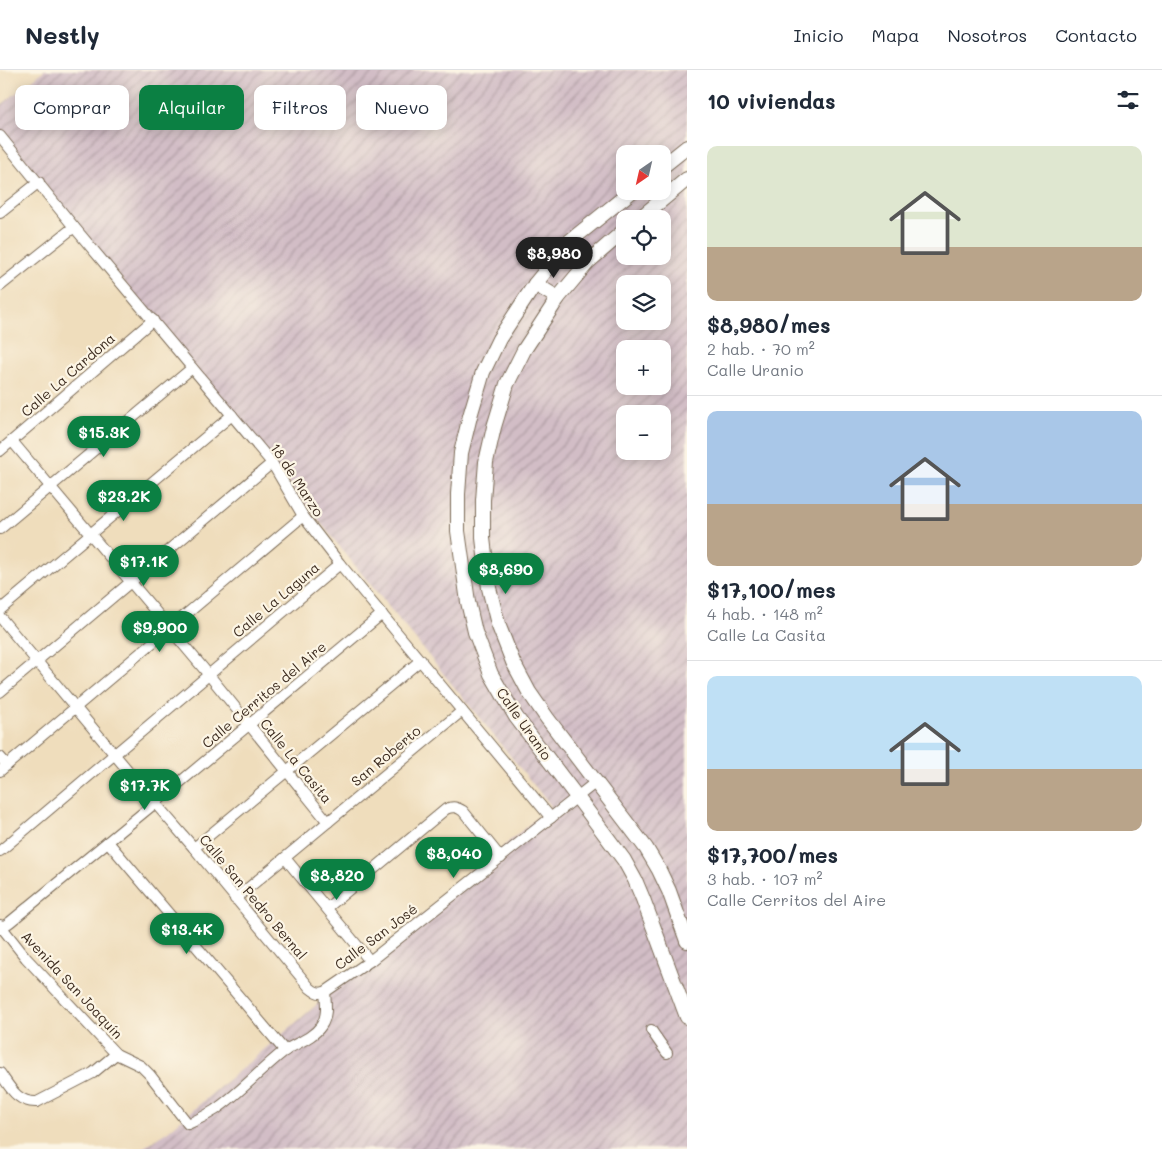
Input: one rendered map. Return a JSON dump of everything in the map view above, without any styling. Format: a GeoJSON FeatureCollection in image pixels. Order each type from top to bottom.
{"type":"FeatureCollection","features":[{"type":"Feature","properties":{"kind":"street","name":"18 de Marzo"},"geometry":{"type":"LineString","coordinates":[[0,136],[272,463],[303,516],[340,564],[551,818]]}},
{"type":"Feature","properties":{"kind":"street"},"geometry":{"type":"LineString","coordinates":[[671,160],[687,147]]}},
{"type":"Feature","properties":{"kind":"street"},"geometry":{"type":"LineString","coordinates":[[650,210],[687,180]]}},
{"type":"Feature","properties":{"kind":"street"},"geometry":{"type":"LineString","coordinates":[[0,213],[39,182]]}},
{"type":"Feature","properties":{"kind":"street","name":"Calle Uranio"},"geometry":{"type":"LineString","coordinates":[[621,200],[570,241],[535,284],[499,338],[483,372],[461,454],[458,531],[468,602],[475,632],[490,674],[516,717],[624,860],[643,899],[687,1017]]}},
{"type":"Feature","properties":{"kind":"street"},"geometry":{"type":"LineString","coordinates":[[0,286],[74,226]]}},
{"type":"Feature","properties":{"kind":"street","name":"Calle Uranio"},"geometry":{"type":"LineString","coordinates":[[616,238],[588,262],[558,298],[524,350],[507,384],[486,462],[483,538],[489,588],[498,624],[529,692],[646,848],[659,870],[687,941]]}},
{"type":"Feature","properties":{"kind":"street"},"geometry":{"type":"LineString","coordinates":[[535,284],[558,298]]}},
{"type":"Feature","properties":{"kind":"street","name":"Calle La Cardona"},"geometry":{"type":"LineString","coordinates":[[0,451],[153,320]]}},
{"type":"Feature","properties":{"kind":"street"},"geometry":{"type":"LineString","coordinates":[[0,530],[192,368]]}},
{"type":"Feature","properties":{"kind":"street"},"geometry":{"type":"LineString","coordinates":[[0,610],[232,415]]}},
{"type":"Feature","properties":{"kind":"street","name":"Calle La Casita"},"geometry":{"type":"LineString","coordinates":[[12,441],[170,628],[328,822]]}},
{"type":"Feature","properties":{"kind":"street"},"geometry":{"type":"LineString","coordinates":[[0,692],[272,463]]}},
{"type":"Feature","properties":{"kind":"street"},"geometry":{"type":"LineString","coordinates":[[2,764],[75,707],[303,516]]}},
{"type":"Feature","properties":{"kind":"street","name":"Calle La Laguna"},"geometry":{"type":"LineString","coordinates":[[0,850],[340,564]]}},
{"type":"Feature","properties":{"kind":"street","name":"Calle Cerritos del Aire"},"geometry":{"type":"LineString","coordinates":[[1,927],[108,842],[382,614]]}},
{"type":"Feature","properties":{"kind":"street","name":"Calle San Pedro Bernal"},"geometry":{"type":"LineString","coordinates":[[0,617],[310,988],[319,992],[325,992]]}},
{"type":"Feature","properties":{"kind":"street"},"geometry":{"type":"LineString","coordinates":[[194,848],[421,660]]}},
{"type":"Feature","properties":{"kind":"street","name":"San Roberto"},"geometry":{"type":"LineString","coordinates":[[235,899],[462,711]]}},
{"type":"Feature","properties":{"kind":"street","name":"Calle San José"},"geometry":{"type":"LineString","coordinates":[[325,992],[370,961],[596,782]]}},
{"type":"Feature","properties":{"kind":"street"},"geometry":{"type":"LineString","coordinates":[[327,908],[446,809],[454,806],[463,811],[501,858]]}},
{"type":"Feature","properties":{"kind":"street"},"geometry":{"type":"LineString","coordinates":[[108,842],[285,1051],[313,1034],[320,1027],[325,1019],[325,992]]}},
{"type":"Feature","properties":{"kind":"street"},"geometry":{"type":"LineString","coordinates":[[285,858],[370,961]]}},
{"type":"Feature","properties":{"kind":"street","name":"Avenida San Joaquín"},"geometry":{"type":"LineString","coordinates":[[1,927],[26,958],[116,1054],[141,1066],[150,1075],[188,1124],[217,1109],[285,1051]]}},
{"type":"Feature","properties":{"kind":"street"},"geometry":{"type":"LineString","coordinates":[[651,1030],[667,1053]]}},
{"type":"Feature","properties":{"kind":"street"},"geometry":{"type":"LineString","coordinates":[[0,1073],[22,1100],[37,1102],[93,1073],[116,1054]]}},
{"type":"Feature","properties":{"kind":"shaded area"},"geometry":{"type":"Polygon","coordinates":[[[45,70],[687,70],[687,1149],[141,1149],[168,1131],[551,806],[0,130],[0,106],[15,94],[15,130],[129,130],[129,85],[26,85],[45,70]]]}}]}
